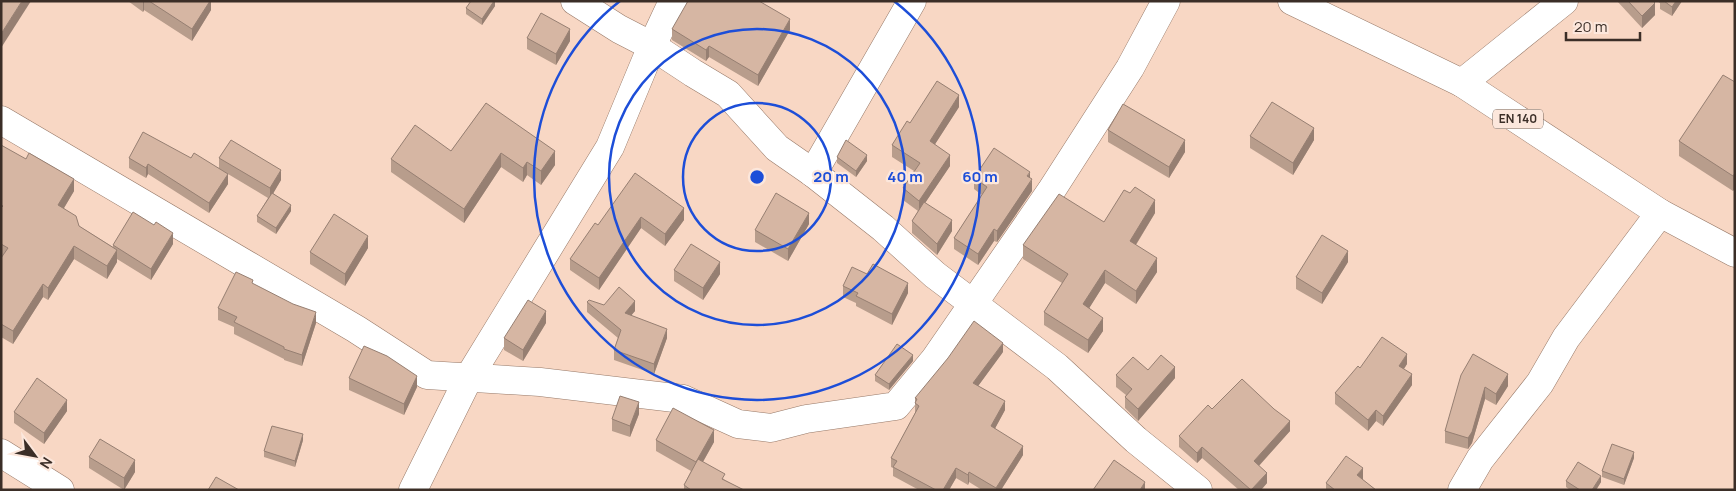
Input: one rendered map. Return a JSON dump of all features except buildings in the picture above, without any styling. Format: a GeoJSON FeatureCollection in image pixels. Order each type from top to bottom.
{"type":"FeatureCollection","features":[{"type":"Feature","properties":{"kind":"street"},"geometry":{"type":"LineString","coordinates":[[576,1],[728,94],[777,148],[883,228],[935,276],[1057,367],[1136,440],[1198,490]]}},
{"type":"Feature","properties":{"kind":"street"},"geometry":{"type":"LineString","coordinates":[[413,490],[469,377],[610,147],[673,1]]}},
{"type":"Feature","properties":{"kind":"street"},"geometry":{"type":"LineString","coordinates":[[812,173],[912,1]]}},
{"type":"Feature","properties":{"kind":"street"},"geometry":{"type":"LineString","coordinates":[[1,120],[356,329],[427,375],[540,382],[683,399],[738,424],[771,428],[806,418],[896,406],[934,359],[1051,191],[1130,68],[1166,1]]}},
{"type":"Feature","properties":{"kind":"street","name":"EN 140"},"geometry":{"type":"LineString","coordinates":[[1292,1],[1462,83],[1660,213],[1735,253]]}},
{"type":"Feature","properties":{"kind":"street"},"geometry":{"type":"LineString","coordinates":[[1462,83],[1564,1]]}},
{"type":"Feature","properties":{"kind":"street"},"geometry":{"type":"LineString","coordinates":[[1462,490],[1480,459],[1540,383],[1566,338],[1660,213]]}},
{"type":"Feature","properties":{"kind":"street"},"geometry":{"type":"LineString","coordinates":[[1,453],[60,490]]}}]}
